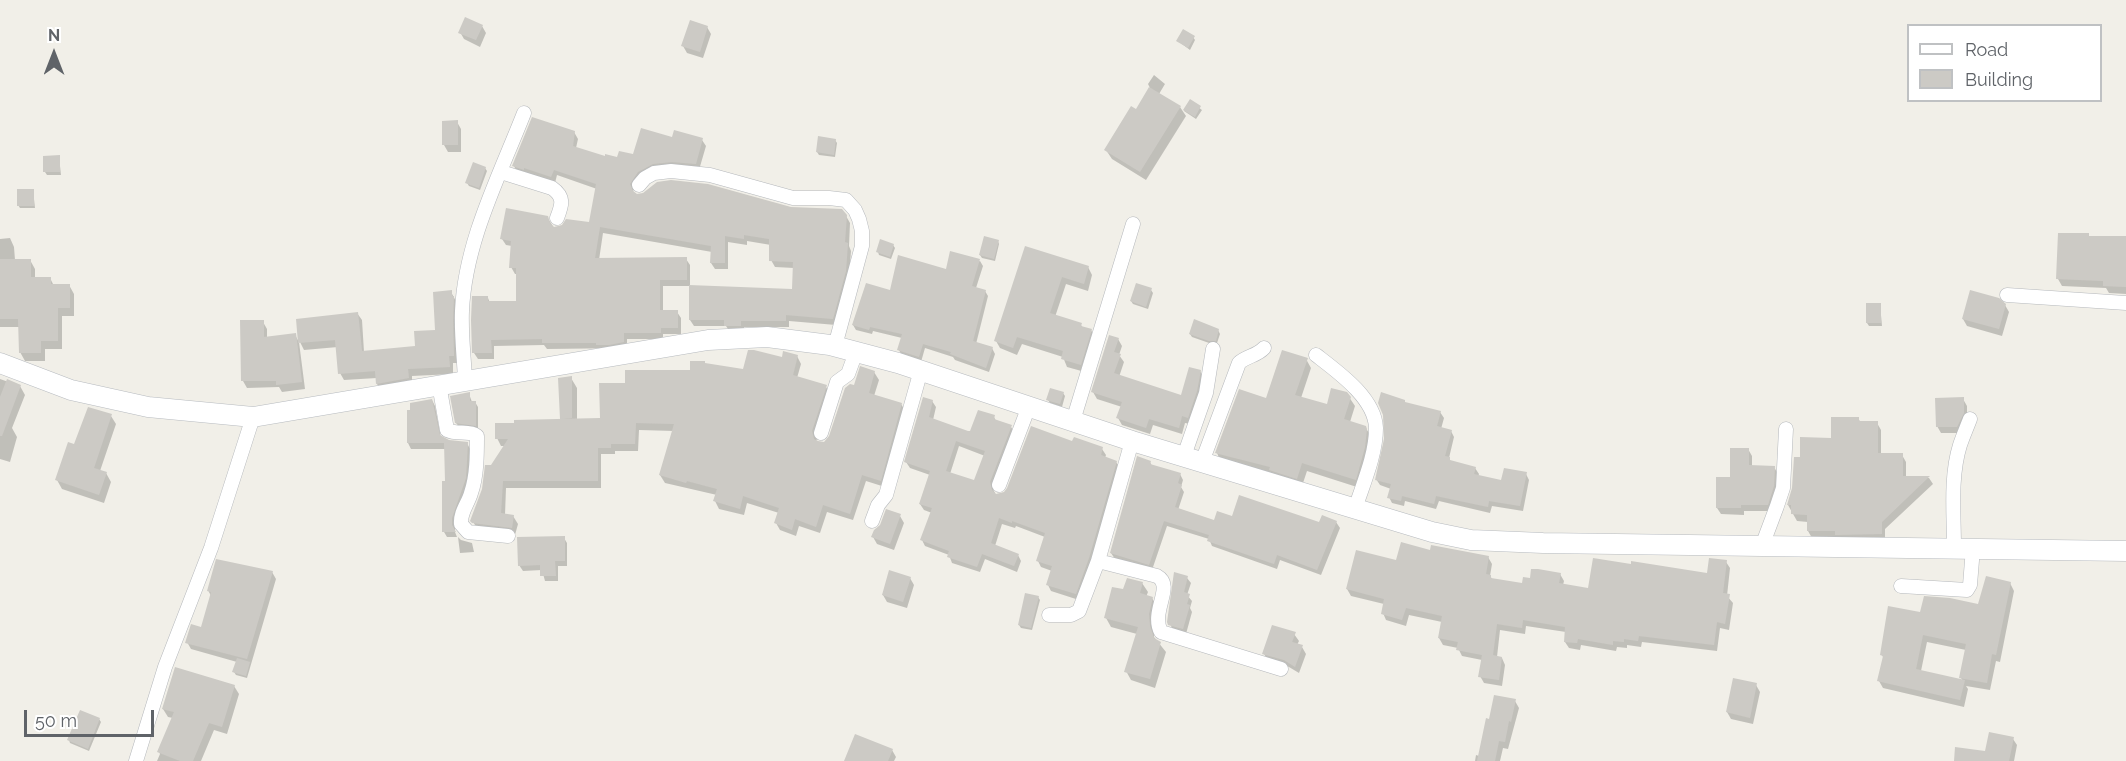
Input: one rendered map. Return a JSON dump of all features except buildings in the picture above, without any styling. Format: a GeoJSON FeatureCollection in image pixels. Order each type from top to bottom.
{"type":"FeatureCollection","features":[{"type":"Feature","properties":{"kind":"street"},"geometry":{"type":"LineString","coordinates":[[465,380],[462,311],[467,278],[477,235],[524,113]]}},
{"type":"Feature","properties":{"kind":"street"},"geometry":{"type":"LineString","coordinates":[[639,185],[654,173],[671,171],[720,177],[793,198],[846,200],[859,219],[862,246],[835,346]]}},
{"type":"Feature","properties":{"kind":"street"},"geometry":{"type":"LineString","coordinates":[[501,172],[558,192],[562,197],[562,204],[556,218]]}},
{"type":"Feature","properties":{"kind":"street"},"geometry":{"type":"LineString","coordinates":[[1073,421],[1133,224]]}},
{"type":"Feature","properties":{"kind":"street"},"geometry":{"type":"LineString","coordinates":[[2007,294],[2126,303]]}},
{"type":"Feature","properties":{"kind":"street"},"geometry":{"type":"LineString","coordinates":[[0,363],[71,390],[148,407],[253,417],[708,340],[767,337],[835,346],[921,370],[1132,441],[1432,532],[1471,540],[1614,545],[2126,551]]}},
{"type":"Feature","properties":{"kind":"street"},"geometry":{"type":"LineString","coordinates":[[1193,459],[1239,363],[1243,359],[1259,354],[1264,348]]}},
{"type":"Feature","properties":{"kind":"street"},"geometry":{"type":"LineString","coordinates":[[1193,459],[1211,373],[1213,349]]}},
{"type":"Feature","properties":{"kind":"street"},"geometry":{"type":"LineString","coordinates":[[821,433],[837,382],[848,374],[856,352]]}},
{"type":"Feature","properties":{"kind":"street"},"geometry":{"type":"LineString","coordinates":[[1316,355],[1352,384],[1369,406],[1376,426],[1374,444],[1355,509]]}},
{"type":"Feature","properties":{"kind":"street"},"geometry":{"type":"LineString","coordinates":[[872,520],[874,511],[886,495],[921,370]]}},
{"type":"Feature","properties":{"kind":"street"},"geometry":{"type":"LineString","coordinates":[[439,384],[447,430],[453,433],[473,433],[477,436],[473,485],[463,511],[461,524],[468,532],[508,536]]}},
{"type":"Feature","properties":{"kind":"street"},"geometry":{"type":"LineString","coordinates":[[999,485],[1029,406]]}},
{"type":"Feature","properties":{"kind":"street"},"geometry":{"type":"LineString","coordinates":[[136,761],[162,676],[211,548],[253,417]]}},
{"type":"Feature","properties":{"kind":"street"},"geometry":{"type":"LineString","coordinates":[[1901,586],[1967,590],[1970,585],[1963,548],[1956,464],[1970,418]]}},
{"type":"Feature","properties":{"kind":"street"},"geometry":{"type":"LineString","coordinates":[[1762,546],[1783,488],[1786,429]]}},
{"type":"Feature","properties":{"kind":"street"},"geometry":{"type":"LineString","coordinates":[[1049,615],[1071,615],[1079,611],[1098,561],[1132,441]]}},
{"type":"Feature","properties":{"kind":"street"},"geometry":{"type":"LineString","coordinates":[[1098,561],[1157,576],[1163,580],[1165,585],[1158,609],[1157,625],[1161,632],[1281,669]]}}]}
